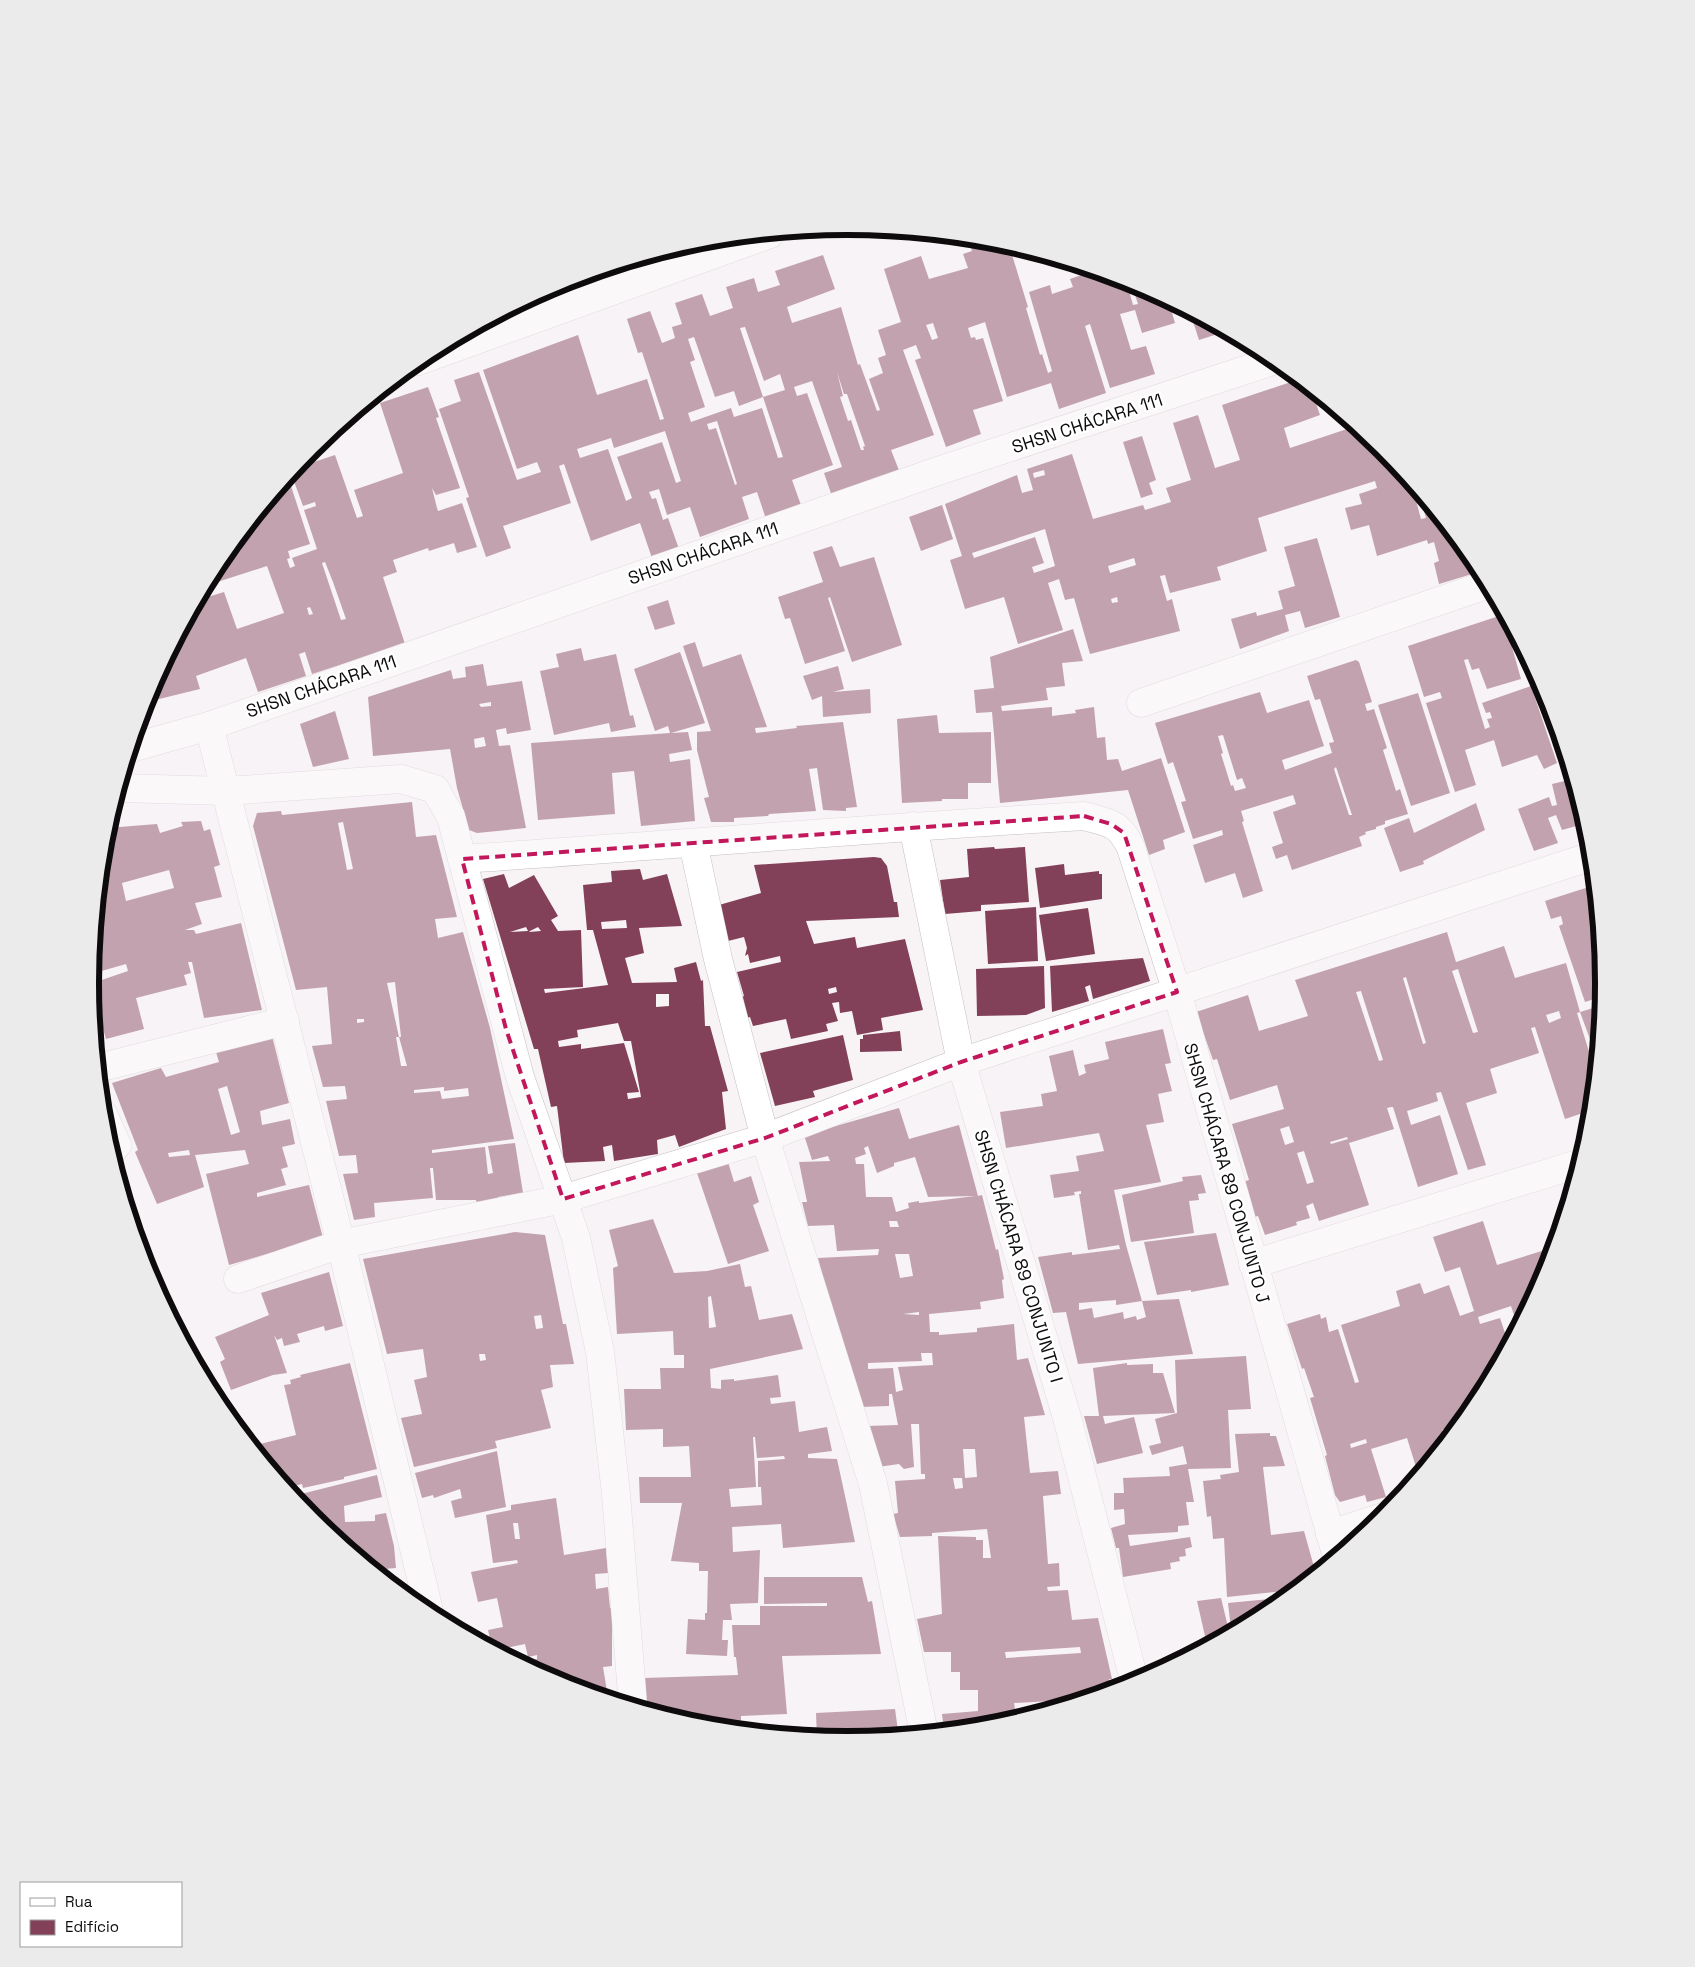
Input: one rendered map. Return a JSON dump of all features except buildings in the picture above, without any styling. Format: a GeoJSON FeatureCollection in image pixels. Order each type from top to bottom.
{"type":"FeatureCollection","features":[{"type":"Feature","properties":{"kind":"street"},"geometry":{"type":"LineString","coordinates":[[450,349],[751,241]]}},
{"type":"Feature","properties":{"kind":"street","name":"SHSN CHÁCARA 111"},"geometry":{"type":"LineString","coordinates":[[137,746],[210,726],[938,472],[1266,363]]}},
{"type":"Feature","properties":{"kind":"street"},"geometry":{"type":"LineString","coordinates":[[1141,703],[1482,586]]}},
{"type":"Feature","properties":{"kind":"street"},"geometry":{"type":"LineString","coordinates":[[210,726],[342,1244],[427,1603]]}},
{"type":"Feature","properties":{"kind":"street"},"geometry":{"type":"LineString","coordinates":[[125,788],[226,791],[401,779],[435,788],[451,818],[520,1077],[576,1238],[600,1352],[616,1494],[633,1701]]}},
{"type":"Feature","properties":{"kind":"street","name":"SHSN CHÁCARA 89 CONJUNTO J"},"geometry":{"type":"LineString","coordinates":[[462,859],[913,826],[1084,816],[1111,824],[1124,833],[1132,848],[1176,992],[1334,1545]]}},
{"type":"Feature","properties":{"kind":"street","name":"SHSN CHÁCARA 89 CONJUNTO I"},"geometry":{"type":"LineString","coordinates":[[913,826],[961,1062],[1068,1421],[1133,1675]]}},
{"type":"Feature","properties":{"kind":"street"},"geometry":{"type":"LineString","coordinates":[[693,843],[718,959],[765,1138],[873,1484],[923,1728]]}},
{"type":"Feature","properties":{"kind":"street"},"geometry":{"type":"LineString","coordinates":[[238,1279],[342,1244],[563,1199],[765,1138],[961,1062],[1585,858]]}},
{"type":"Feature","properties":{"kind":"street"},"geometry":{"type":"LineString","coordinates":[[104,1067],[285,1021]]}},
{"type":"Feature","properties":{"kind":"street"},"geometry":{"type":"LineString","coordinates":[[1253,1264],[1574,1165]]}},
{"type":"Feature","properties":{"kind":"street"},"geometry":{"type":"LineString","coordinates":[[1334,1545],[1355,1533]]}},
{"type":"Feature","properties":{"kind":"highlighted area"},"geometry":{"type":"Polygon","coordinates":[[[1084,816],[1111,824],[1124,833],[1177,992],[961,1062],[765,1138],[563,1199],[506,1029],[462,859],[1084,816]]]}}]}
